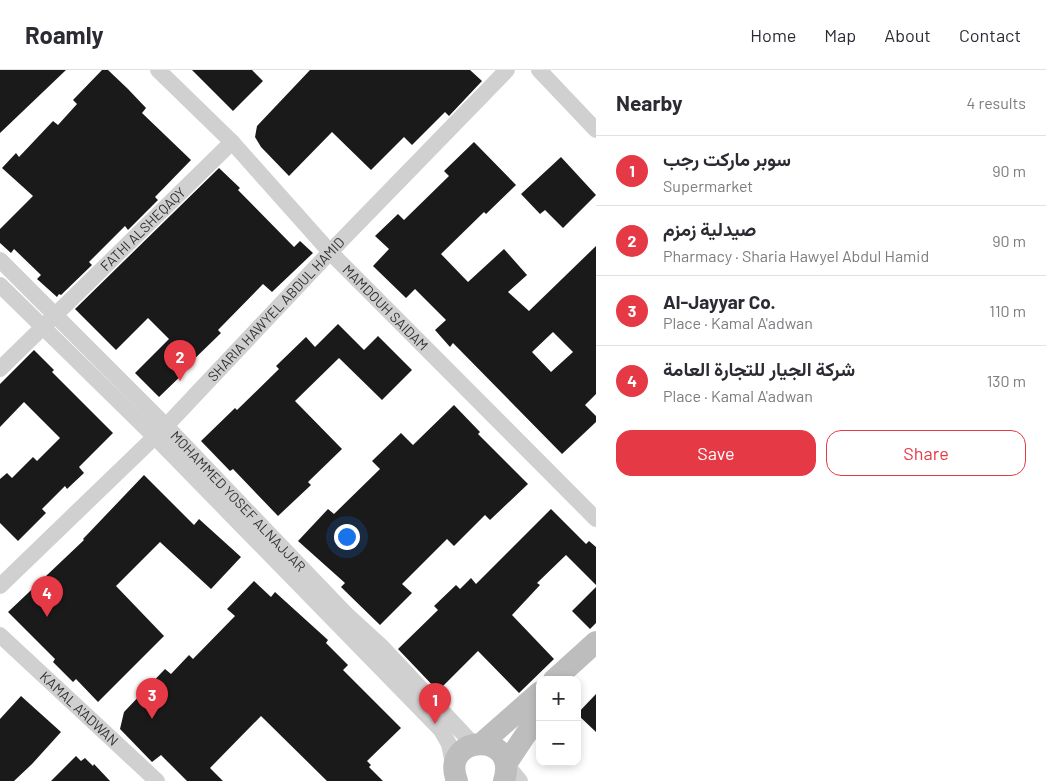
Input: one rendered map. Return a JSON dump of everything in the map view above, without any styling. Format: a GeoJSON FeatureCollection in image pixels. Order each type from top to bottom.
{"type":"FeatureCollection","features":[{"type":"Feature","properties":{"kind":"main road"},"geometry":{"type":"LineString","coordinates":[[558,676],[596,642]]}},
{"type":"Feature","properties":{"kind":"main road"},"geometry":{"type":"LineString","coordinates":[[580,676],[596,661]]}},
{"type":"Feature","properties":{"kind":"main road"},"geometry":{"type":"LineString","coordinates":[[478,744],[536,695]]}},
{"type":"Feature","properties":{"kind":"main road"},"geometry":{"type":"LineString","coordinates":[[510,775],[526,734],[537,721]]}},
{"type":"Feature","properties":{"kind":"main road"},"geometry":{"type":"LineString","coordinates":[[456,778],[455,762],[459,754],[465,748],[478,744],[490,745],[498,750],[503,756],[510,775]]}},
{"type":"Feature","properties":{"kind":"street","name":"MAMDOUH SAIDAM"},"geometry":{"type":"LineString","coordinates":[[158,70],[232,142],[330,252],[596,519]]}},
{"type":"Feature","properties":{"kind":"street","name":"SHARIA HAWYEL ABDUL HAMID"},"geometry":{"type":"LineString","coordinates":[[0,586],[160,432],[330,252],[507,70]]}},
{"type":"Feature","properties":{"kind":"street"},"geometry":{"type":"LineString","coordinates":[[539,70],[596,130]]}},
{"type":"Feature","properties":{"kind":"street","name":"FATHI ALSHEQAQY"},"geometry":{"type":"LineString","coordinates":[[0,369],[232,142]]}},
{"type":"Feature","properties":{"kind":"street","name":"MOHAMMED YOSEF ALNAJJAR"},"geometry":{"type":"LineString","coordinates":[[0,260],[49,321],[478,744]]}},
{"type":"Feature","properties":{"kind":"street","name":"MOHAMMED YOSEF ALNAJJAR"},"geometry":{"type":"LineString","coordinates":[[0,285],[49,321]]}},
{"type":"Feature","properties":{"kind":"street","name":"MOHAMMED YOSEF ALNAJJAR"},"geometry":{"type":"LineString","coordinates":[[160,432],[441,730],[449,744],[456,778]]}},
{"type":"Feature","properties":{"kind":"street","name":"KAMAL A'ADWAN"},"geometry":{"type":"LineString","coordinates":[[0,635],[158,781]]}},
{"type":"Feature","properties":{"kind":"building"},"geometry":{"type":"Polygon","coordinates":[[[0,70],[66,70],[0,133],[0,70]]]}},
{"type":"Feature","properties":{"kind":"building"},"geometry":{"type":"Polygon","coordinates":[[[102,70],[108,70],[128,89],[146,108],[142,113],[191,160],[155,197],[158,200],[128,230],[125,226],[89,262],[92,265],[57,297],[37,279],[41,275],[14,249],[11,253],[0,243],[0,229],[33,196],[2,168],[16,153],[19,157],[53,121],[58,125],[77,104],[73,100],[102,70]]]}},
{"type":"Feature","properties":{"kind":"building"},"geometry":{"type":"Polygon","coordinates":[[[192,70],[252,70],[263,81],[233,111],[192,70]]]}},
{"type":"Feature","properties":{"kind":"building"},"geometry":{"type":"Polygon","coordinates":[[[310,70],[470,70],[482,81],[449,116],[445,112],[412,145],[404,137],[371,170],[332,132],[289,176],[261,147],[255,137],[257,126],[310,70]]]}},
{"type":"Feature","properties":{"kind":"building"},"geometry":{"type":"Polygon","coordinates":[[[474,142],[516,185],[486,214],[484,212],[441,254],[468,282],[504,249],[527,275],[508,292],[529,311],[596,246],[596,394],[585,405],[596,416],[596,422],[562,454],[453,343],[450,347],[435,330],[446,320],[415,289],[406,298],[373,266],[389,249],[375,236],[398,214],[404,220],[449,176],[444,171],[474,142]],[[553,332],[532,352],[551,372],[573,352],[553,332]]]}},
{"type":"Feature","properties":{"kind":"building"},"geometry":{"type":"Polygon","coordinates":[[[561,157],[596,195],[563,228],[545,210],[540,214],[521,194],[561,157]]]}},
{"type":"Feature","properties":{"kind":"building"},"geometry":{"type":"Polygon","coordinates":[[[219,168],[294,247],[300,241],[313,253],[272,292],[263,284],[218,330],[221,333],[187,366],[189,368],[159,397],[135,373],[169,339],[148,318],[116,350],[75,309],[219,168]]]}},
{"type":"Feature","properties":{"kind":"building"},"geometry":{"type":"Polygon","coordinates":[[[338,324],[364,350],[378,336],[412,370],[382,400],[339,358],[295,401],[342,449],[308,482],[311,485],[278,516],[233,469],[230,471],[201,441],[235,408],[237,410],[279,369],[276,366],[306,337],[315,347],[338,324]]]}},
{"type":"Feature","properties":{"kind":"building"},"geometry":{"type":"Polygon","coordinates":[[[34,350],[54,370],[52,372],[113,433],[79,467],[84,473],[67,489],[65,486],[42,509],[46,513],[18,541],[0,523],[0,479],[7,473],[12,478],[33,457],[37,461],[60,438],[24,402],[0,427],[0,384],[34,350]]]}},
{"type":"Feature","properties":{"kind":"building"},"geometry":{"type":"Polygon","coordinates":[[[454,405],[480,432],[478,434],[528,484],[490,520],[485,515],[454,546],[447,539],[402,584],[412,593],[380,625],[341,587],[345,583],[298,541],[328,509],[334,514],[380,469],[372,461],[401,433],[413,445],[454,405]]]}},
{"type":"Feature","properties":{"kind":"building"},"geometry":{"type":"Polygon","coordinates":[[[144,475],[194,525],[199,519],[241,557],[211,589],[160,542],[116,586],[164,636],[98,702],[76,679],[73,682],[53,662],[55,659],[8,612],[84,540],[144,475]]]}},
{"type":"Feature","properties":{"kind":"building"},"geometry":{"type":"Polygon","coordinates":[[[551,509],[586,544],[589,541],[596,547],[596,585],[566,555],[537,583],[540,585],[512,615],[554,659],[519,693],[478,651],[438,691],[398,649],[438,610],[434,606],[456,585],[460,589],[471,578],[476,584],[551,509]]]}},
{"type":"Feature","properties":{"kind":"building"},"geometry":{"type":"Polygon","coordinates":[[[254,581],[271,597],[275,592],[328,640],[326,643],[348,665],[343,670],[401,728],[367,761],[371,765],[369,767],[383,781],[327,781],[261,716],[210,768],[223,781],[187,781],[161,755],[152,762],[120,729],[124,712],[165,669],[171,674],[189,655],[193,659],[235,616],[227,609],[254,581]]]}},
{"type":"Feature","properties":{"kind":"building"},"geometry":{"type":"Polygon","coordinates":[[[596,587],[596,623],[590,629],[572,611],[596,587]]]}},
{"type":"Feature","properties":{"kind":"building"},"geometry":{"type":"Polygon","coordinates":[[[596,694],[596,732],[581,718],[581,710],[596,694]]]}},
{"type":"Feature","properties":{"kind":"building"},"geometry":{"type":"Polygon","coordinates":[[[21,696],[61,732],[14,781],[0,781],[0,719],[21,696]]]}},
{"type":"Feature","properties":{"kind":"building"},"geometry":{"type":"Polygon","coordinates":[[[76,756],[81,761],[85,758],[93,766],[94,764],[110,781],[51,781],[76,756]]]}},
{"type":"Feature","properties":{"kind":"place","name":"صيدلية زمزم"},"geometry":{"type":"Point","coordinates":[180,381]}},
{"type":"Feature","properties":{"kind":"place","name":"شركة الجيار للتجارة العامة"},"geometry":{"type":"Point","coordinates":[47,617]}},
{"type":"Feature","properties":{"kind":"place","name":"Al-Jayyar Co."},"geometry":{"type":"Point","coordinates":[152,719]}},
{"type":"Feature","properties":{"kind":"place","name":"سوبر ماركت رجب"},"geometry":{"type":"Point","coordinates":[435,724]}}]}
